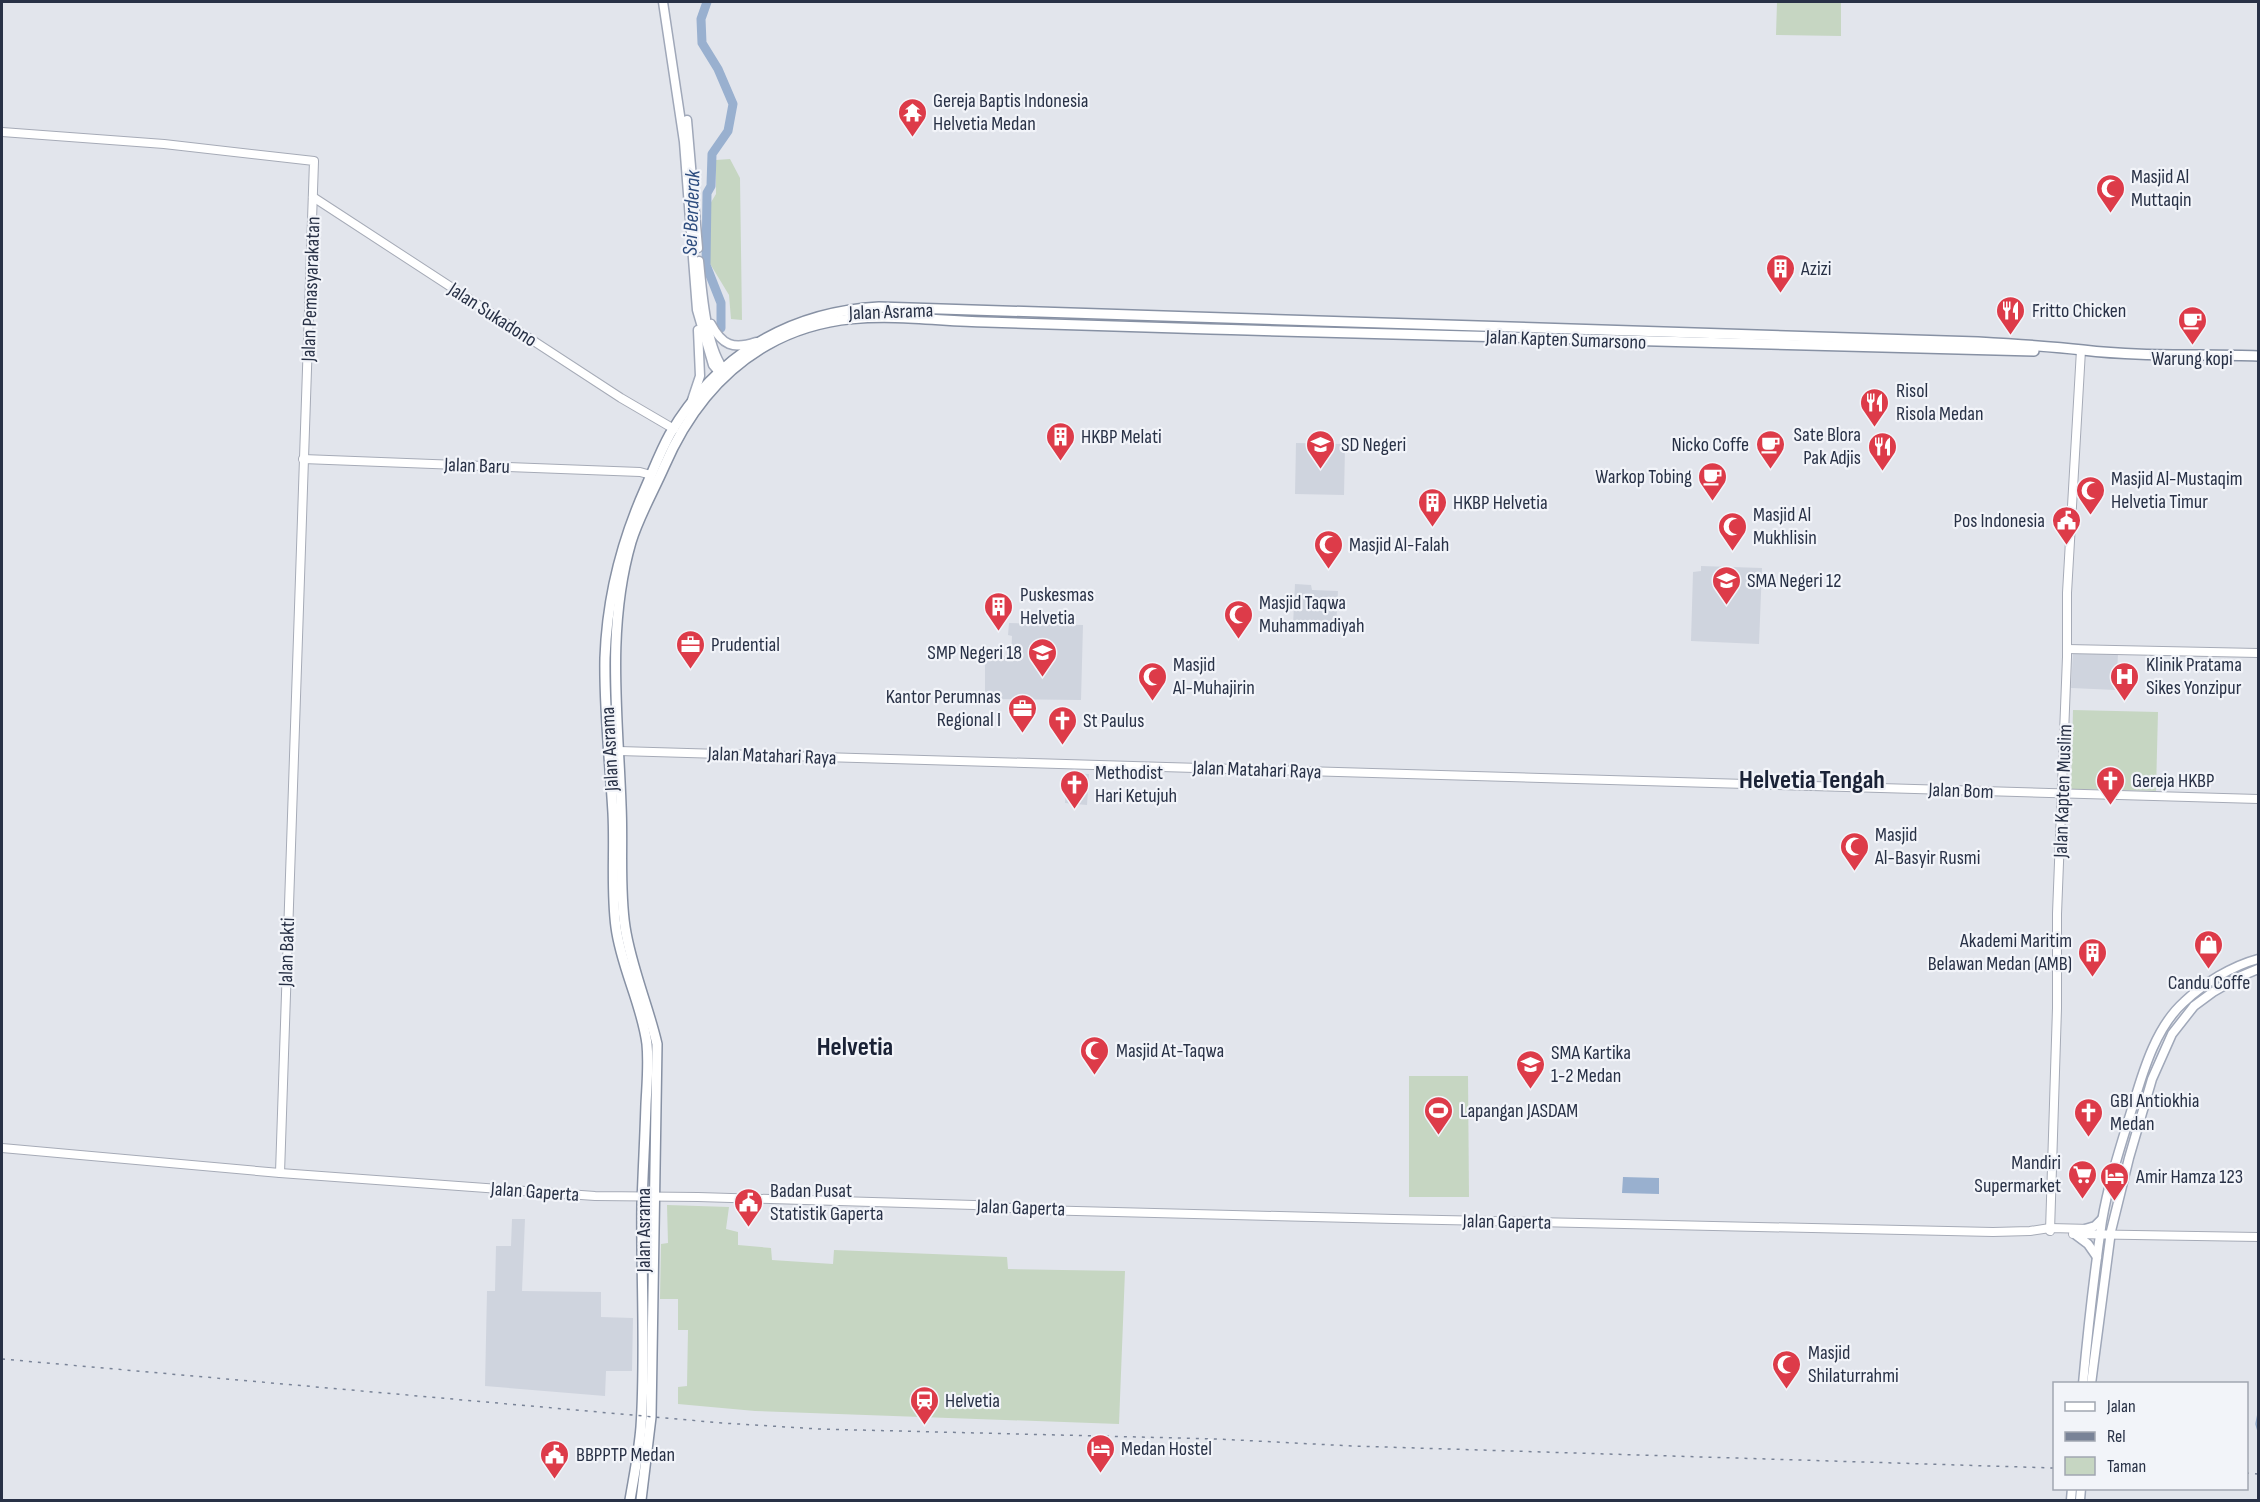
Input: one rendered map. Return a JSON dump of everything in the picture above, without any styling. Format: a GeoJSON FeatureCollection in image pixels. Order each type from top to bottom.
{"type":"FeatureCollection","features":[{"type":"Feature","properties":{"kind":"highway","name":"Jalan Asrama"},"geometry":{"type":"LineString","coordinates":[[630,1500],[641,1422],[642,1196],[647,1045],[640,1015],[622,962],[616,930],[605,657],[615,572],[630,522],[649,475],[690,403],[760,340],[795,324],[862,308],[1054,314]]}},
{"type":"Feature","properties":{"kind":"highway","name":"Jalan Kapten Sumarsono"},"geometry":{"type":"LineString","coordinates":[[1054,314],[1978,342],[2056,346],[2081,350],[2259,356]]}},
{"type":"Feature","properties":{"kind":"highway","name":"Jalan Asrama"},"geometry":{"type":"LineString","coordinates":[[641,1500],[651,1417],[657,1044],[625,928],[614,658],[619,601],[649,475],[723,373],[766,345],[808,327],[862,316],[1051,323]]}},
{"type":"Feature","properties":{"kind":"highway","name":"Jalan Kapten Sumarsono"},"geometry":{"type":"LineString","coordinates":[[1051,323],[1926,350],[2075,352],[2081,350]]}},
{"type":"Feature","properties":{"kind":"highway"},"geometry":{"type":"LineString","coordinates":[[1531,327],[1531,338]]}},
{"type":"Feature","properties":{"kind":"main road"},"geometry":{"type":"LineString","coordinates":[[663,2],[684,142],[698,310],[700,376],[690,403]]}},
{"type":"Feature","properties":{"kind":"main road"},"geometry":{"type":"LineString","coordinates":[[668,2],[690,139],[699,259],[706,316],[723,373]]}},
{"type":"Feature","properties":{"kind":"main road"},"geometry":{"type":"LineString","coordinates":[[698,310],[712,366],[723,373]]}},
{"type":"Feature","properties":{"kind":"main road"},"geometry":{"type":"LineString","coordinates":[[706,316],[715,332],[731,345],[743,346],[760,340]]}},
{"type":"Feature","properties":{"kind":"main road"},"geometry":{"type":"LineString","coordinates":[[2083,1382],[2103,1217],[2118,1151],[2141,1079],[2160,1034],[2183,1002],[2217,978],[2259,959]]}},
{"type":"Feature","properties":{"kind":"main road"},"geometry":{"type":"LineString","coordinates":[[2091,1382],[2113,1234],[2129,1158],[2152,1079],[2172,1034],[2194,1006],[2239,977],[2259,969]]}},
{"type":"Feature","properties":{"kind":"main road"},"geometry":{"type":"LineString","coordinates":[[2085,1229],[2097,1224],[2103,1217]]}},
{"type":"Feature","properties":{"kind":"main road"},"geometry":{"type":"LineString","coordinates":[[2076,1235],[2088,1244],[2097,1258]]}},
{"type":"Feature","properties":{"kind":"street","name":"Jalan Pemasyarakatan"},"geometry":{"type":"LineString","coordinates":[[2,132],[164,144],[314,161],[295,731]]}},
{"type":"Feature","properties":{"kind":"street","name":"Jalan Sukadono"},"geometry":{"type":"LineString","coordinates":[[313,197],[621,398],[674,429]]}},
{"type":"Feature","properties":{"kind":"street","name":"Jalan Kapten Muslim"},"geometry":{"type":"LineString","coordinates":[[2047,1230],[2067,593],[2081,350]]}},
{"type":"Feature","properties":{"kind":"street","name":"Jalan Baru"},"geometry":{"type":"LineString","coordinates":[[303,459],[649,475]]}},
{"type":"Feature","properties":{"kind":"street"},"geometry":{"type":"LineString","coordinates":[[2067,649],[2259,653]]}},
{"type":"Feature","properties":{"kind":"street","name":"Jalan Bakti"},"geometry":{"type":"LineString","coordinates":[[280,1173],[295,731]]}},
{"type":"Feature","properties":{"kind":"street","name":"Jalan Matahari Raya"},"geometry":{"type":"LineString","coordinates":[[619,751],[1860,787]]}},
{"type":"Feature","properties":{"kind":"street","name":"Jalan Bom"},"geometry":{"type":"LineString","coordinates":[[1860,787],[2259,798]]}},
{"type":"Feature","properties":{"kind":"street","name":"Jalan Gaperta"},"geometry":{"type":"LineString","coordinates":[[2,1148],[280,1173],[570,1194],[967,1205],[1037,1210],[1394,1219],[1993,1232],[2085,1229],[2113,1234],[2259,1238]]}},
{"type":"Feature","properties":{"kind":"street","name":"Jalan Gaperta"},"geometry":{"type":"LineString","coordinates":[[2047,1230],[2076,1235],[2101,1233]]}},
{"type":"Feature","properties":{"kind":"shaded area","name":"SD Negeri"},"geometry":{"type":"Polygon","coordinates":[[[1296,443],[1341,444],[1345,447],[1344,495],[1295,494],[1296,443]]]}},
{"type":"Feature","properties":{"kind":"shaded area","name":"SMA Negeri 12"},"geometry":{"type":"Polygon","coordinates":[[[1701,566],[1762,568],[1759,644],[1691,641],[1693,572],[1701,571],[1701,566]]]}},
{"type":"Feature","properties":{"kind":"shaded area"},"geometry":{"type":"Polygon","coordinates":[[[1295,584],[1311,585],[1312,590],[1338,591],[1336,627],[1293,625],[1295,584]]]}},
{"type":"Feature","properties":{"kind":"shaded area","name":"SMP Negeri 18"},"geometry":{"type":"Polygon","coordinates":[[[1009,623],[1083,625],[1081,700],[985,699],[985,656],[1011,656],[1012,636],[1008,635],[1009,623]]]}},
{"type":"Feature","properties":{"kind":"shaded area"},"geometry":{"type":"Polygon","coordinates":[[[2073,652],[2118,654],[2116,690],[2071,688],[2073,652]]]}},
{"type":"Feature","properties":{"kind":"shaded area"},"geometry":{"type":"Polygon","coordinates":[[[1067,773],[1089,774],[1087,805],[1065,803],[1067,773]]]}},
{"type":"Feature","properties":{"kind":"shaded area"},"geometry":{"type":"Polygon","coordinates":[[[512,1219],[525,1219],[522,1291],[601,1292],[601,1317],[633,1318],[632,1371],[606,1371],[605,1396],[485,1386],[487,1291],[495,1291],[496,1246],[511,1246],[512,1219]]]}},
{"type":"Feature","properties":{"kind":"green space"},"geometry":{"type":"Polygon","coordinates":[[[1777,2],[1841,2],[1841,36],[1776,35],[1777,2]]]}},
{"type":"Feature","properties":{"kind":"green space"},"geometry":{"type":"Polygon","coordinates":[[[730,159],[740,178],[742,320],[731,319],[729,295],[709,262],[710,204],[716,194],[716,160],[730,159]]]}},
{"type":"Feature","properties":{"kind":"green space"},"geometry":{"type":"Polygon","coordinates":[[[2073,710],[2158,712],[2156,791],[2071,789],[2073,710]]]}},
{"type":"Feature","properties":{"kind":"green space","name":"Lapangan JASDAM"},"geometry":{"type":"Polygon","coordinates":[[[1409,1076],[1468,1076],[1469,1197],[1409,1197],[1409,1076]]]}},
{"type":"Feature","properties":{"kind":"green space"},"geometry":{"type":"Polygon","coordinates":[[[667,1205],[729,1207],[726,1229],[738,1232],[738,1245],[771,1248],[772,1260],[833,1264],[834,1250],[1007,1257],[1008,1269],[1125,1271],[1119,1424],[755,1411],[678,1404],[678,1387],[687,1386],[688,1330],[678,1330],[678,1299],[660,1299],[661,1244],[668,1243],[667,1205]]]}},
{"type":"Feature","properties":{"kind":"water"},"geometry":{"type":"Polygon","coordinates":[[[1623,1177],[1659,1178],[1659,1194],[1622,1193],[1623,1177]]]}},
{"type":"Feature","properties":{"kind":"waterway","name":"Sei Berderak"},"geometry":{"type":"LineString","coordinates":[[707,2],[701,19],[702,43],[718,69],[733,104],[728,131],[712,154],[711,186],[707,193],[706,265],[721,303],[721,328]]}},
{"type":"Feature","properties":{"kind":"waterway"},"geometry":{"type":"LineString","coordinates":[[2258,1414],[2256,1424],[2258,1431]]}},
{"type":"Feature","properties":{"kind":"railway"},"geometry":{"type":"LineString","coordinates":[[2,1359],[722,1423],[819,1429],[1218,1439],[1352,1446],[2053,1468]]}},
{"type":"Feature","properties":{"kind":"railway"},"geometry":{"type":"LineString","coordinates":[[2248,1473],[2258,1474]]}},
{"type":"Feature","properties":{"kind":"place","name":"Gereja Baptis Indonesia Helvetia Medan"},"geometry":{"type":"Point","coordinates":[912,138]}},
{"type":"Feature","properties":{"kind":"place","name":"Masjid Al Muttaqin"},"geometry":{"type":"Point","coordinates":[2110,214]}},
{"type":"Feature","properties":{"kind":"place","name":"Azizi"},"geometry":{"type":"Point","coordinates":[1780,294]}},
{"type":"Feature","properties":{"kind":"place","name":"Fritto Chicken"},"geometry":{"type":"Point","coordinates":[2011,336]}},
{"type":"Feature","properties":{"kind":"place","name":"Warung kopi"},"geometry":{"type":"Point","coordinates":[2192,346]}},
{"type":"Feature","properties":{"kind":"place","name":"Risol Risola Medan"},"geometry":{"type":"Point","coordinates":[1875,428]}},
{"type":"Feature","properties":{"kind":"place","name":"HKBP Melati"},"geometry":{"type":"Point","coordinates":[1060,462]}},
{"type":"Feature","properties":{"kind":"place","name":"SD Negeri"},"geometry":{"type":"Point","coordinates":[1320,470]}},
{"type":"Feature","properties":{"kind":"place","name":"Nicko Coffe"},"geometry":{"type":"Point","coordinates":[1770,470]}},
{"type":"Feature","properties":{"kind":"place","name":"Sate Blora Pak Adjis"},"geometry":{"type":"Point","coordinates":[1882,472]}},
{"type":"Feature","properties":{"kind":"place","name":"Warkop Tobing"},"geometry":{"type":"Point","coordinates":[1713,502]}},
{"type":"Feature","properties":{"kind":"place","name":"Masjid Al-Mustaqim Helvetia Timur"},"geometry":{"type":"Point","coordinates":[2090,516]}},
{"type":"Feature","properties":{"kind":"place","name":"HKBP Helvetia"},"geometry":{"type":"Point","coordinates":[1432,528]}},
{"type":"Feature","properties":{"kind":"place","name":"Pos Indonesia"},"geometry":{"type":"Point","coordinates":[2066,546]}},
{"type":"Feature","properties":{"kind":"place","name":"Masjid Al Mukhlisin"},"geometry":{"type":"Point","coordinates":[1732,552]}},
{"type":"Feature","properties":{"kind":"place","name":"Masjid Al-Falah"},"geometry":{"type":"Point","coordinates":[1328,570]}},
{"type":"Feature","properties":{"kind":"place","name":"SMA Negeri 12"},"geometry":{"type":"Point","coordinates":[1726,606]}},
{"type":"Feature","properties":{"kind":"place","name":"Puskesmas Helvetia"},"geometry":{"type":"Point","coordinates":[999,632]}},
{"type":"Feature","properties":{"kind":"place","name":"Masjid Taqwa Muhammadiyah"},"geometry":{"type":"Point","coordinates":[1238,640]}},
{"type":"Feature","properties":{"kind":"place","name":"Prudential"},"geometry":{"type":"Point","coordinates":[690,670]}},
{"type":"Feature","properties":{"kind":"place","name":"SMP Negeri 18"},"geometry":{"type":"Point","coordinates":[1043,678]}},
{"type":"Feature","properties":{"kind":"place","name":"Masjid Al-Muhajirin"},"geometry":{"type":"Point","coordinates":[1152,702]}},
{"type":"Feature","properties":{"kind":"place","name":"Klinik Pratama Sikes Yonzipur"},"geometry":{"type":"Point","coordinates":[2125,702]}},
{"type":"Feature","properties":{"kind":"place","name":"Kantor Perumnas Regional I"},"geometry":{"type":"Point","coordinates":[1022,734]}},
{"type":"Feature","properties":{"kind":"place","name":"St Paulus"},"geometry":{"type":"Point","coordinates":[1062,746]}},
{"type":"Feature","properties":{"kind":"place","name":"Gereja HKBP"},"geometry":{"type":"Point","coordinates":[2111,806]}},
{"type":"Feature","properties":{"kind":"place","name":"Methodist Hari Ketujuh"},"geometry":{"type":"Point","coordinates":[1074,810]}},
{"type":"Feature","properties":{"kind":"place","name":"Masjid Al-Basyir Rusmi"},"geometry":{"type":"Point","coordinates":[1854,872]}},
{"type":"Feature","properties":{"kind":"place","name":"Candu Coffe"},"geometry":{"type":"Point","coordinates":[2209,970]}},
{"type":"Feature","properties":{"kind":"place","name":"Akademi Maritim Belawan Medan (AMB)"},"geometry":{"type":"Point","coordinates":[2093,978]}},
{"type":"Feature","properties":{"kind":"place","name":"Masjid At-Taqwa"},"geometry":{"type":"Point","coordinates":[1095,1076]}},
{"type":"Feature","properties":{"kind":"place","name":"SMA Kartika 1-2 Medan"},"geometry":{"type":"Point","coordinates":[1530,1090]}},
{"type":"Feature","properties":{"kind":"place","name":"Lapangan JASDAM"},"geometry":{"type":"Point","coordinates":[1439,1136]}},
{"type":"Feature","properties":{"kind":"place","name":"GBI Antiokhia Medan"},"geometry":{"type":"Point","coordinates":[2089,1138]}},
{"type":"Feature","properties":{"kind":"place","name":"Mandiri Supermarket"},"geometry":{"type":"Point","coordinates":[2082,1200]}},
{"type":"Feature","properties":{"kind":"place","name":"Amir Hamza 123"},"geometry":{"type":"Point","coordinates":[2115,1202]}},
{"type":"Feature","properties":{"kind":"place","name":"Badan Pusat Statistik Gaperta"},"geometry":{"type":"Point","coordinates":[749,1228]}},
{"type":"Feature","properties":{"kind":"place","name":"Masjid Shilaturrahmi"},"geometry":{"type":"Point","coordinates":[1787,1390]}},
{"type":"Feature","properties":{"kind":"place","name":"Helvetia"},"geometry":{"type":"Point","coordinates":[924,1426]}},
{"type":"Feature","properties":{"kind":"place","name":"Medan Hostel"},"geometry":{"type":"Point","coordinates":[1100,1474]}},
{"type":"Feature","properties":{"kind":"place","name":"BBPPTP Medan"},"geometry":{"type":"Point","coordinates":[555,1480]}},
{"type":"Feature","properties":{"kind":"district","name":"Helvetia Tengah"},"geometry":{"type":"Point","coordinates":[1812,779]}},
{"type":"Feature","properties":{"kind":"district","name":"Helvetia"},"geometry":{"type":"Point","coordinates":[855,1046]}}]}
